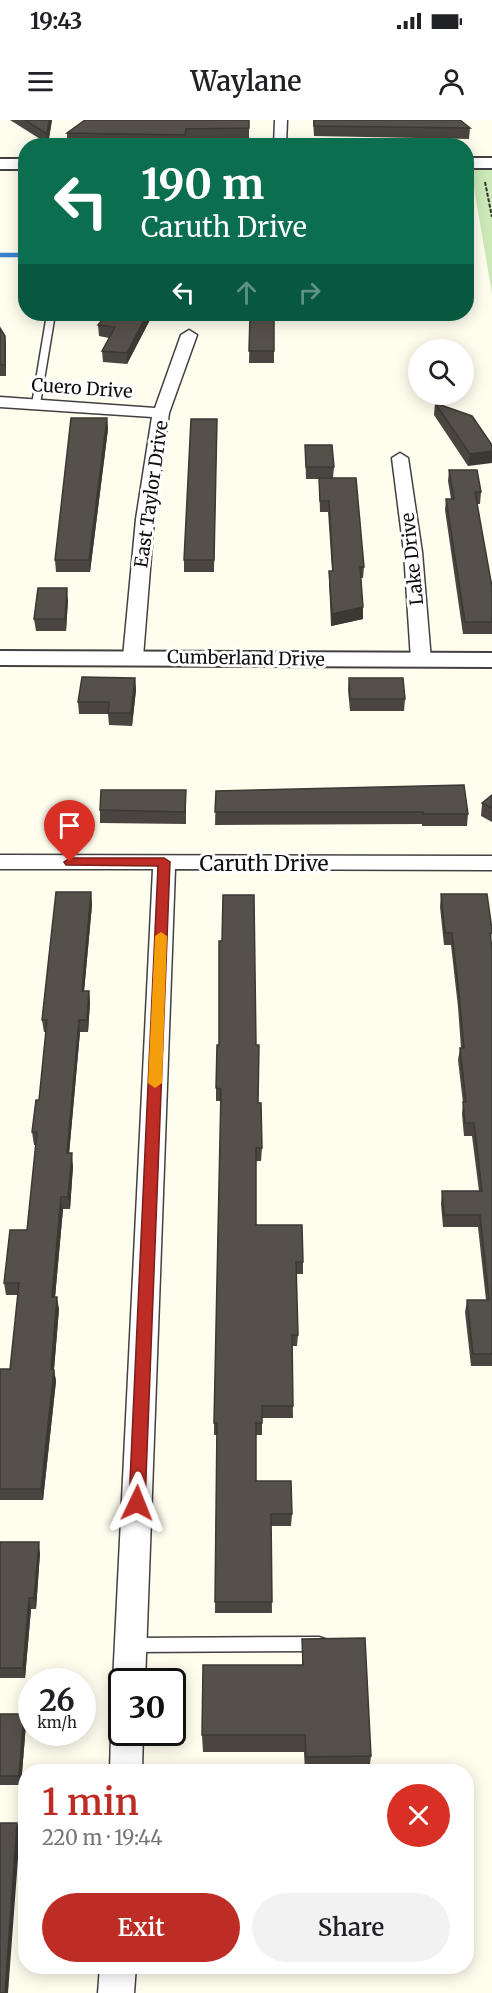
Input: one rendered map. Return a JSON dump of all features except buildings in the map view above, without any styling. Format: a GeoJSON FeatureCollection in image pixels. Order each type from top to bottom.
{"type":"FeatureCollection","features":[{"type":"Feature","properties":{"kind":"street"},"geometry":{"type":"LineString","coordinates":[[280,120],[280,138]]}},
{"type":"Feature","properties":{"kind":"street"},"geometry":{"type":"LineString","coordinates":[[474,163],[492,163]]}},
{"type":"Feature","properties":{"kind":"street"},"geometry":{"type":"LineString","coordinates":[[0,164],[18,164]]}},
{"type":"Feature","properties":{"kind":"street","name":"East Taylor Drive"},"geometry":{"type":"LineString","coordinates":[[133,657],[145,519],[161,413],[189,335]]}},
{"type":"Feature","properties":{"kind":"street","name":"Cuero Drive"},"geometry":{"type":"LineString","coordinates":[[0,402],[161,413]]}},
{"type":"Feature","properties":{"kind":"street","name":"Lake Drive"},"geometry":{"type":"LineString","coordinates":[[400,458],[413,552],[421,660]]}},
{"type":"Feature","properties":{"kind":"street","name":"Cumberland Drive"},"geometry":{"type":"LineString","coordinates":[[0,658],[492,660]]}},
{"type":"Feature","properties":{"kind":"street","name":"Caruth Drive"},"geometry":{"type":"LineString","coordinates":[[0,862],[492,863]]}},
{"type":"Feature","properties":{"kind":"street"},"geometry":{"type":"LineString","coordinates":[[130,1668],[164,862]]}},
{"type":"Feature","properties":{"kind":"street"},"geometry":{"type":"LineString","coordinates":[[126,1764],[127,1746]]}},
{"type":"Feature","properties":{"kind":"street"},"geometry":{"type":"LineString","coordinates":[[116,1993],[117,1974]]}},
{"type":"Feature","properties":{"kind":"lane"},"geometry":{"type":"LineString","coordinates":[[36,404],[50,321]]}},
{"type":"Feature","properties":{"kind":"lane"},"geometry":{"type":"LineString","coordinates":[[131,1645],[334,1644]]}},
{"type":"Feature","properties":{"kind":"path"},"geometry":{"type":"LineString","coordinates":[[485,180],[492,217]]}},
{"type":"Feature","properties":{"kind":"path"},"geometry":{"type":"LineString","coordinates":[[486,188],[490,185]]}},
{"type":"Feature","properties":{"kind":"green space"},"geometry":{"type":"Polygon","coordinates":[[[474,170],[492,170],[492,294],[474,188],[474,170]]]}},
{"type":"Feature","properties":{"kind":"waterway"},"geometry":{"type":"LineString","coordinates":[[0,255],[18,255]]}},
{"type":"Feature","properties":{"kind":"slow traffic"},"geometry":{"type":"LineString","coordinates":[[155,1083],[161,936]]}},
{"type":"Feature","properties":{"kind":"route"},"geometry":{"type":"LineString","coordinates":[[70,862],[164,862],[137,1503]]}}]}
